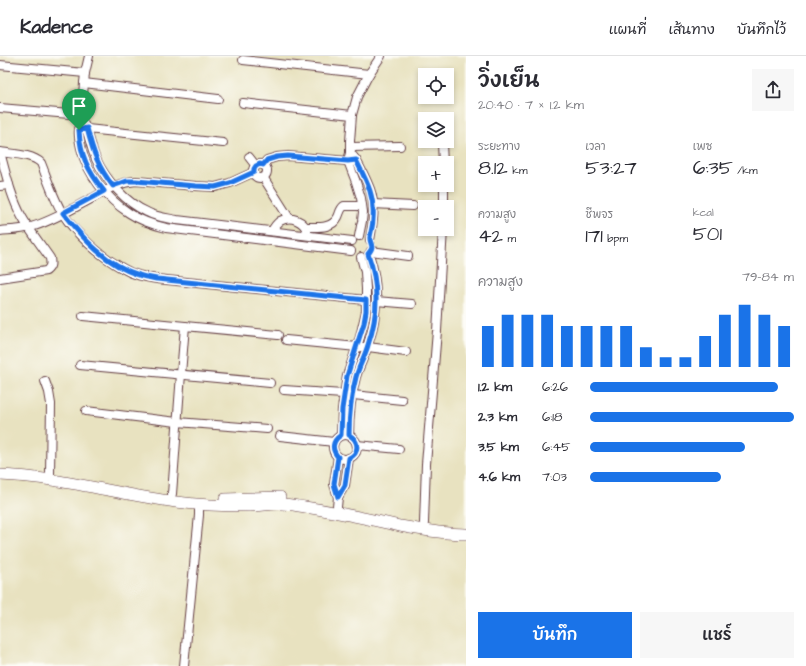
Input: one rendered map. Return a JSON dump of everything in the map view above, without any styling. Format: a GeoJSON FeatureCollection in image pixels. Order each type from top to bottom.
{"type":"FeatureCollection","features":[{"type":"Feature","properties":{"kind":"street"},"geometry":{"type":"LineString","coordinates":[[89,56],[84,83],[81,149],[95,179],[104,191],[130,214],[149,223],[166,228],[351,251],[357,256],[367,254],[408,256]]}},
{"type":"Feature","properties":{"kind":"street"},"geometry":{"type":"LineString","coordinates":[[359,236],[362,221],[362,206],[351,155],[352,115],[358,97],[380,56]]}},
{"type":"Feature","properties":{"kind":"street"},"geometry":{"type":"LineString","coordinates":[[243,60],[369,74]]}},
{"type":"Feature","properties":{"kind":"street"},"geometry":{"type":"LineString","coordinates":[[0,65],[85,73]]}},
{"type":"Feature","properties":{"kind":"street"},"geometry":{"type":"LineString","coordinates":[[84,83],[218,99]]}},
{"type":"Feature","properties":{"kind":"street"},"geometry":{"type":"LineString","coordinates":[[243,103],[352,115]]}},
{"type":"Feature","properties":{"kind":"street"},"geometry":{"type":"LineString","coordinates":[[0,108],[82,118]]}},
{"type":"Feature","properties":{"kind":"street"},"geometry":{"type":"LineString","coordinates":[[83,129],[223,143]]}},
{"type":"Feature","properties":{"kind":"street"},"geometry":{"type":"LineString","coordinates":[[83,129],[96,159],[104,174],[113,186],[135,205],[147,212],[161,217],[177,220],[352,241]]}},
{"type":"Feature","properties":{"kind":"street"},"geometry":{"type":"LineString","coordinates":[[0,231],[29,228],[42,224],[113,186],[127,181],[215,187],[230,183],[257,168],[267,160],[277,157],[351,155],[400,146]]}},
{"type":"Feature","properties":{"kind":"street"},"geometry":{"type":"LineString","coordinates":[[0,278],[46,271],[50,268],[51,262],[50,258],[29,228],[17,206],[9,185],[0,152],[30,156],[41,162],[54,196],[63,213],[89,244],[104,257],[122,269],[140,276],[157,279],[366,300]]}},
{"type":"Feature","properties":{"kind":"street"},"geometry":{"type":"LineString","coordinates":[[345,435],[342,409],[347,376],[357,347],[366,311],[365,272],[367,254],[372,247],[370,240],[373,218],[373,204],[370,189],[351,155]]}},
{"type":"Feature","properties":{"kind":"street"},"geometry":{"type":"LineString","coordinates":[[249,157],[257,168],[256,176],[263,177],[289,218]]}},
{"type":"Feature","properties":{"kind":"street"},"geometry":{"type":"LineString","coordinates":[[0,186],[9,185]]}},
{"type":"Feature","properties":{"kind":"street"},"geometry":{"type":"LineString","coordinates":[[373,204],[413,206]]}},
{"type":"Feature","properties":{"kind":"street"},"geometry":{"type":"LineString","coordinates":[[272,232],[276,224],[289,218],[301,222],[306,226],[318,227],[328,225],[335,221],[344,206],[362,206]]}},
{"type":"Feature","properties":{"kind":"street"},"geometry":{"type":"LineString","coordinates":[[306,226],[309,236]]}},
{"type":"Feature","properties":{"kind":"street"},"geometry":{"type":"LineString","coordinates":[[242,238],[243,228]]}},
{"type":"Feature","properties":{"kind":"street"},"geometry":{"type":"LineString","coordinates":[[351,251],[350,244],[355,238],[363,236],[370,240]]}},
{"type":"Feature","properties":{"kind":"street"},"geometry":{"type":"LineString","coordinates":[[424,523],[426,464],[437,331],[443,236]]}},
{"type":"Feature","properties":{"kind":"street"},"geometry":{"type":"LineString","coordinates":[[345,435],[350,416],[356,379],[361,362],[368,347],[374,320],[376,286],[373,267],[367,254]]}},
{"type":"Feature","properties":{"kind":"street"},"geometry":{"type":"LineString","coordinates":[[376,301],[412,304]]}},
{"type":"Feature","properties":{"kind":"street"},"geometry":{"type":"LineString","coordinates":[[83,316],[278,335]]}},
{"type":"Feature","properties":{"kind":"street"},"geometry":{"type":"LineString","coordinates":[[172,494],[185,326]]}},
{"type":"Feature","properties":{"kind":"street"},"geometry":{"type":"LineString","coordinates":[[286,340],[406,352]]}},
{"type":"Feature","properties":{"kind":"street"},"geometry":{"type":"LineString","coordinates":[[80,365],[270,383]]}},
{"type":"Feature","properties":{"kind":"street"},"geometry":{"type":"LineString","coordinates":[[45,381],[51,404],[50,474]]}},
{"type":"Feature","properties":{"kind":"street"},"geometry":{"type":"LineString","coordinates":[[284,390],[344,394]]}},
{"type":"Feature","properties":{"kind":"street"},"geometry":{"type":"LineString","coordinates":[[353,395],[402,400]]}},
{"type":"Feature","properties":{"kind":"street"},"geometry":{"type":"LineString","coordinates":[[86,411],[177,422],[266,429]]}},
{"type":"Feature","properties":{"kind":"street"},"geometry":{"type":"LineString","coordinates":[[345,435],[352,437],[357,445],[354,455],[343,459],[338,457],[334,452],[334,442],[337,437],[345,435]]}},
{"type":"Feature","properties":{"kind":"street"},"geometry":{"type":"LineString","coordinates":[[280,436],[334,442]]}},
{"type":"Feature","properties":{"kind":"street"},"geometry":{"type":"LineString","coordinates":[[357,445],[398,449]]}},
{"type":"Feature","properties":{"kind":"street"},"geometry":{"type":"LineString","coordinates":[[337,506],[334,484],[338,457]]}},
{"type":"Feature","properties":{"kind":"street"},"geometry":{"type":"LineString","coordinates":[[337,506],[345,485],[349,458]]}},
{"type":"Feature","properties":{"kind":"street"},"geometry":{"type":"LineString","coordinates":[[0,470],[29,471],[199,497],[225,499],[281,497],[337,506],[442,527],[466,527]]}},
{"type":"Feature","properties":{"kind":"street"},"geometry":{"type":"LineString","coordinates":[[0,475],[46,479],[168,501],[199,505],[250,506],[282,504],[305,507],[337,506],[422,530],[446,534],[466,534]]}},
{"type":"Feature","properties":{"kind":"street"},"geometry":{"type":"LineString","coordinates":[[184,666],[199,505]]}},
{"type":"Feature","properties":{"kind":"route"},"geometry":{"type":"LineString","coordinates":[[87,128],[96,159],[104,174],[113,186],[127,181],[136,181],[215,187],[230,183],[250,174],[254,172],[256,166],[260,164],[263,165],[267,160],[277,157],[288,156],[348,161],[356,160],[370,189],[373,204],[370,240],[372,247],[368,254],[373,267],[376,286],[376,301],[374,320],[368,347],[361,362],[356,379],[351,405],[349,435],[355,440],[358,448],[354,455],[349,458],[345,485],[338,497],[334,484],[338,457],[334,452],[333,444],[337,437],[341,435],[342,409],[347,376],[364,323],[366,300],[157,279],[140,276],[122,269],[104,257],[89,244],[63,213],[104,191],[95,179],[87,164],[81,149],[79,130],[87,128]]}}]}
